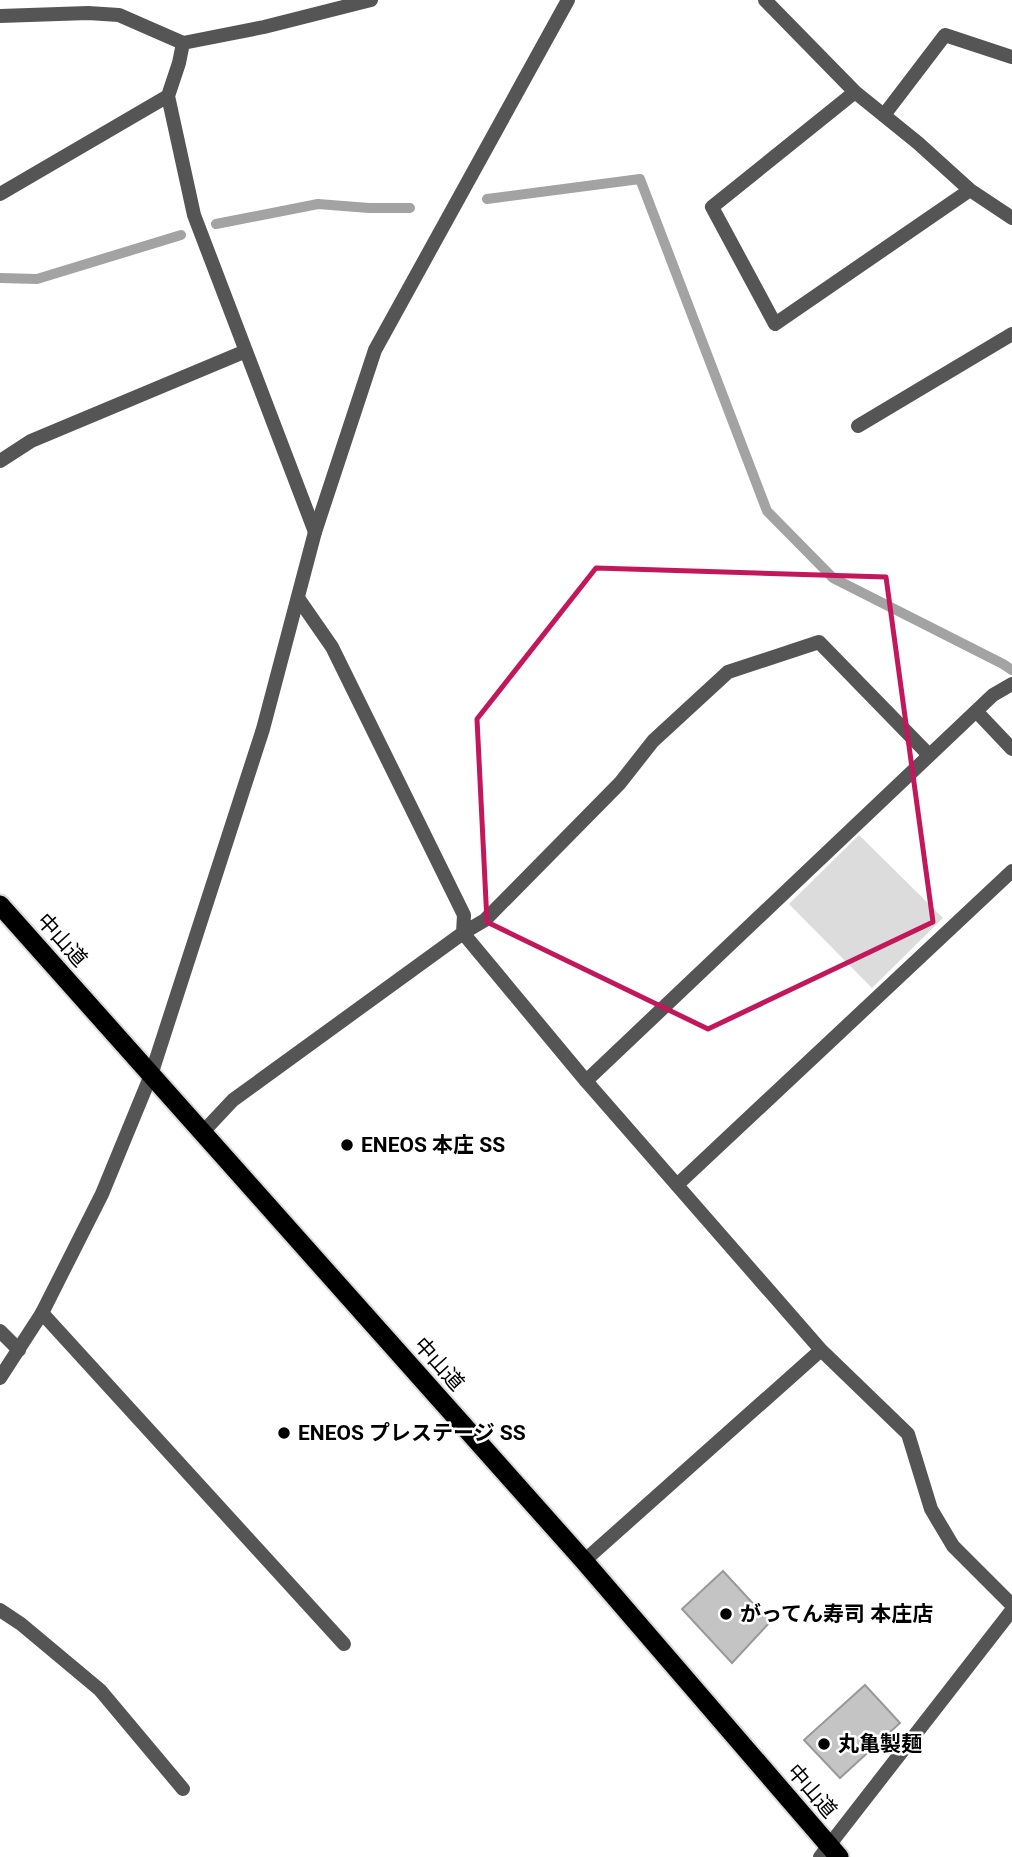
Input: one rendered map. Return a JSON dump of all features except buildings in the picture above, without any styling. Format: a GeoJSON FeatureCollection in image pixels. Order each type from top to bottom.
{"type":"FeatureCollection","features":[{"type":"Feature","properties":{"kind":"highway","name":"中山道"},"geometry":{"type":"LineString","coordinates":[[0,905],[584,1561],[829,1853]]}},
{"type":"Feature","properties":{"kind":"street"},"geometry":{"type":"LineString","coordinates":[[0,16],[88,13],[119,15],[183,43],[264,27],[371,0]]}},
{"type":"Feature","properties":{"kind":"street"},"geometry":{"type":"LineString","coordinates":[[0,1378],[42,1313],[102,1194],[151,1075],[263,729],[316,532],[375,351],[568,0]]}},
{"type":"Feature","properties":{"kind":"street"},"geometry":{"type":"LineString","coordinates":[[765,0],[855,92],[918,143],[970,191],[1012,218]]}},
{"type":"Feature","properties":{"kind":"street"},"geometry":{"type":"LineString","coordinates":[[884,115],[945,35],[1012,57]]}},
{"type":"Feature","properties":{"kind":"street"},"geometry":{"type":"LineString","coordinates":[[183,43],[180,64],[168,96],[194,215],[316,532]]}},
{"type":"Feature","properties":{"kind":"street"},"geometry":{"type":"LineString","coordinates":[[855,92],[712,207],[775,324],[970,191]]}},
{"type":"Feature","properties":{"kind":"street"},"geometry":{"type":"LineString","coordinates":[[0,194],[168,96]]}},
{"type":"Feature","properties":{"kind":"street"},"geometry":{"type":"LineString","coordinates":[[858,426],[1012,334]]}},
{"type":"Feature","properties":{"kind":"street"},"geometry":{"type":"LineString","coordinates":[[0,461],[31,441],[246,351]]}},
{"type":"Feature","properties":{"kind":"street"},"geometry":{"type":"LineString","coordinates":[[298,598],[331,647],[446,878],[464,915],[463,933],[586,1081],[821,1350],[908,1434],[931,1509],[953,1546],[1012,1605]]}},
{"type":"Feature","properties":{"kind":"street"},"geometry":{"type":"LineString","coordinates":[[202,1133],[233,1100],[463,933],[485,920],[620,783],[653,740],[728,672],[819,642],[929,755]]}},
{"type":"Feature","properties":{"kind":"street"},"geometry":{"type":"LineString","coordinates":[[586,1081],[993,695],[1010,685]]}},
{"type":"Feature","properties":{"kind":"street"},"geometry":{"type":"LineString","coordinates":[[976,711],[1012,749]]}},
{"type":"Feature","properties":{"kind":"street"},"geometry":{"type":"LineString","coordinates":[[677,1185],[1012,871]]}},
{"type":"Feature","properties":{"kind":"street"},"geometry":{"type":"LineString","coordinates":[[42,1313],[344,1644]]}},
{"type":"Feature","properties":{"kind":"street"},"geometry":{"type":"LineString","coordinates":[[0,1331],[19,1350]]}},
{"type":"Feature","properties":{"kind":"street"},"geometry":{"type":"LineString","coordinates":[[584,1561],[821,1350]]}},
{"type":"Feature","properties":{"kind":"street"},"geometry":{"type":"LineString","coordinates":[[0,1610],[21,1624],[100,1690],[183,1789]]}},
{"type":"Feature","properties":{"kind":"street"},"geometry":{"type":"LineString","coordinates":[[829,1853],[1012,1610]]}},
{"type":"Feature","properties":{"kind":"highlighted area"},"geometry":{"type":"Polygon","coordinates":[[[596,568],[886,577],[933,922],[708,1029],[487,922],[477,719],[596,568]]]}},
{"type":"Feature","properties":{"kind":"shaded area"},"geometry":{"type":"Polygon","coordinates":[[[859,835],[943,918],[872,988],[789,904],[859,835]]]}},
{"type":"Feature","properties":{"kind":"waterway"},"geometry":{"type":"LineString","coordinates":[[487,199],[640,179],[767,511],[833,578],[1012,670]]}},
{"type":"Feature","properties":{"kind":"waterway"},"geometry":{"type":"LineString","coordinates":[[216,224],[318,204],[410,208]]}},
{"type":"Feature","properties":{"kind":"waterway"},"geometry":{"type":"LineString","coordinates":[[0,278],[37,279],[181,235]]}},
{"type":"Feature","properties":{"kind":"place","name":"ENEOS 本庄 SS"},"geometry":{"type":"Point","coordinates":[347,1145]}},
{"type":"Feature","properties":{"kind":"place","name":"ENEOS プレステージ SS"},"geometry":{"type":"Point","coordinates":[284,1433]}},
{"type":"Feature","properties":{"kind":"place","name":"がってん寿司 本庄店"},"geometry":{"type":"Point","coordinates":[726,1614]}},
{"type":"Feature","properties":{"kind":"place","name":"丸亀製麺"},"geometry":{"type":"Point","coordinates":[824,1744]}}]}
